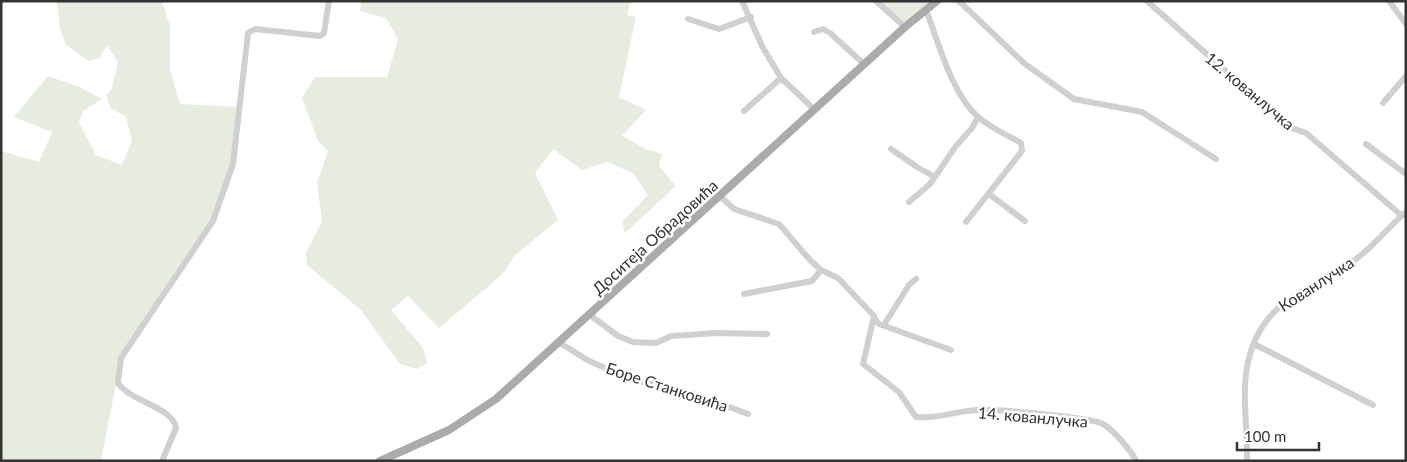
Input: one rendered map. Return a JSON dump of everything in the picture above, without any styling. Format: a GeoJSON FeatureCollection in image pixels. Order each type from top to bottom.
{"type":"FeatureCollection","features":[{"type":"Feature","properties":{"kind":"main road","name":"Доситеја Обрадовића"},"geometry":{"type":"LineString","coordinates":[[380,461],[394,458],[449,430],[484,408],[560,342],[814,109],[931,6]]}},
{"type":"Feature","properties":{"kind":"street"},"geometry":{"type":"LineString","coordinates":[[162,461],[176,428],[173,418],[123,390],[118,382],[122,358],[212,221],[233,164],[248,33],[255,29],[320,36],[324,33],[329,1]]}},
{"type":"Feature","properties":{"kind":"street"},"geometry":{"type":"LineString","coordinates":[[742,1],[762,46],[781,78],[814,109]]}},
{"type":"Feature","properties":{"kind":"street"},"geometry":{"type":"LineString","coordinates":[[876,1],[905,28]]}},
{"type":"Feature","properties":{"kind":"street"},"geometry":{"type":"LineString","coordinates":[[959,1],[1025,64],[1074,99],[1142,112],[1216,159]]}},
{"type":"Feature","properties":{"kind":"street","name":"12. кованлучка"},"geometry":{"type":"LineString","coordinates":[[1147,1],[1289,128],[1306,133],[1405,213]]}},
{"type":"Feature","properties":{"kind":"street"},"geometry":{"type":"LineString","coordinates":[[1389,1],[1406,24]]}},
{"type":"Feature","properties":{"kind":"street"},"geometry":{"type":"LineString","coordinates":[[931,6],[962,98],[978,117],[1021,143],[1023,147],[1022,151],[966,222]]}},
{"type":"Feature","properties":{"kind":"street"},"geometry":{"type":"LineString","coordinates":[[688,19],[719,29],[751,18]]}},
{"type":"Feature","properties":{"kind":"street"},"geometry":{"type":"LineString","coordinates":[[814,32],[823,29],[830,32],[864,64]]}},
{"type":"Feature","properties":{"kind":"street"},"geometry":{"type":"LineString","coordinates":[[1383,103],[1406,76]]}},
{"type":"Feature","properties":{"kind":"street"},"geometry":{"type":"LineString","coordinates":[[744,111],[781,78]]}},
{"type":"Feature","properties":{"kind":"street"},"geometry":{"type":"LineString","coordinates":[[909,202],[924,192],[956,146],[972,128],[978,117]]}},
{"type":"Feature","properties":{"kind":"street"},"geometry":{"type":"LineString","coordinates":[[1366,144],[1406,174]]}},
{"type":"Feature","properties":{"kind":"street"},"geometry":{"type":"LineString","coordinates":[[891,149],[917,168],[935,177]]}},
{"type":"Feature","properties":{"kind":"street"},"geometry":{"type":"LineString","coordinates":[[989,194],[1025,221]]}},
{"type":"Feature","properties":{"kind":"street"},"geometry":{"type":"LineString","coordinates":[[720,196],[734,209],[779,224],[796,245],[821,270],[838,278],[875,319],[884,325],[951,350]]}},
{"type":"Feature","properties":{"kind":"street","name":"Кованлучка"},"geometry":{"type":"LineString","coordinates":[[1248,461],[1245,382],[1259,331],[1276,308],[1357,258],[1405,213]]}},
{"type":"Feature","properties":{"kind":"street"},"geometry":{"type":"LineString","coordinates":[[744,294],[812,281],[821,270]]}},
{"type":"Feature","properties":{"kind":"street"},"geometry":{"type":"LineString","coordinates":[[884,325],[909,285],[916,279]]}},
{"type":"Feature","properties":{"kind":"street"},"geometry":{"type":"LineString","coordinates":[[590,315],[618,336],[633,342],[656,343],[672,336],[717,333],[767,334]]}},
{"type":"Feature","properties":{"kind":"street","name":"14. кованлучка"},"geometry":{"type":"LineString","coordinates":[[875,319],[863,364],[899,392],[916,417],[933,418],[975,410],[998,410],[1102,423],[1128,448],[1136,461]]}},
{"type":"Feature","properties":{"kind":"street","name":"Боре Станковића"},"geometry":{"type":"LineString","coordinates":[[560,342],[589,361],[631,379],[697,395],[748,414]]}},
{"type":"Feature","properties":{"kind":"street"},"geometry":{"type":"LineString","coordinates":[[1254,344],[1372,405]]}},
{"type":"Feature","properties":{"kind":"shaded area"},"geometry":{"type":"Polygon","coordinates":[[[57,1],[162,1],[170,26],[170,70],[180,104],[239,107],[233,164],[214,218],[121,358],[101,461],[1,461],[1,151],[39,162],[52,132],[14,117],[48,76],[79,87],[102,99],[83,111],[79,122],[96,155],[122,165],[132,141],[126,117],[111,108],[106,96],[112,88],[118,62],[107,46],[99,58],[89,61],[66,45],[60,29],[57,1]]]}},
{"type":"Feature","properties":{"kind":"shaded area"},"geometry":{"type":"Polygon","coordinates":[[[361,1],[631,1],[627,15],[636,17],[619,97],[646,110],[622,136],[646,149],[662,154],[659,166],[676,186],[625,233],[622,222],[648,195],[633,173],[607,162],[582,170],[553,149],[535,173],[558,220],[514,256],[506,270],[439,328],[408,296],[391,310],[423,348],[427,363],[417,369],[400,364],[361,310],[307,265],[306,252],[322,222],[317,182],[328,151],[318,141],[302,98],[315,77],[387,77],[398,39],[386,18],[360,11],[361,1]]]}},
{"type":"Feature","properties":{"kind":"shaded area"},"geometry":{"type":"Polygon","coordinates":[[[876,1],[937,1],[905,27],[876,1]]]}}]}
